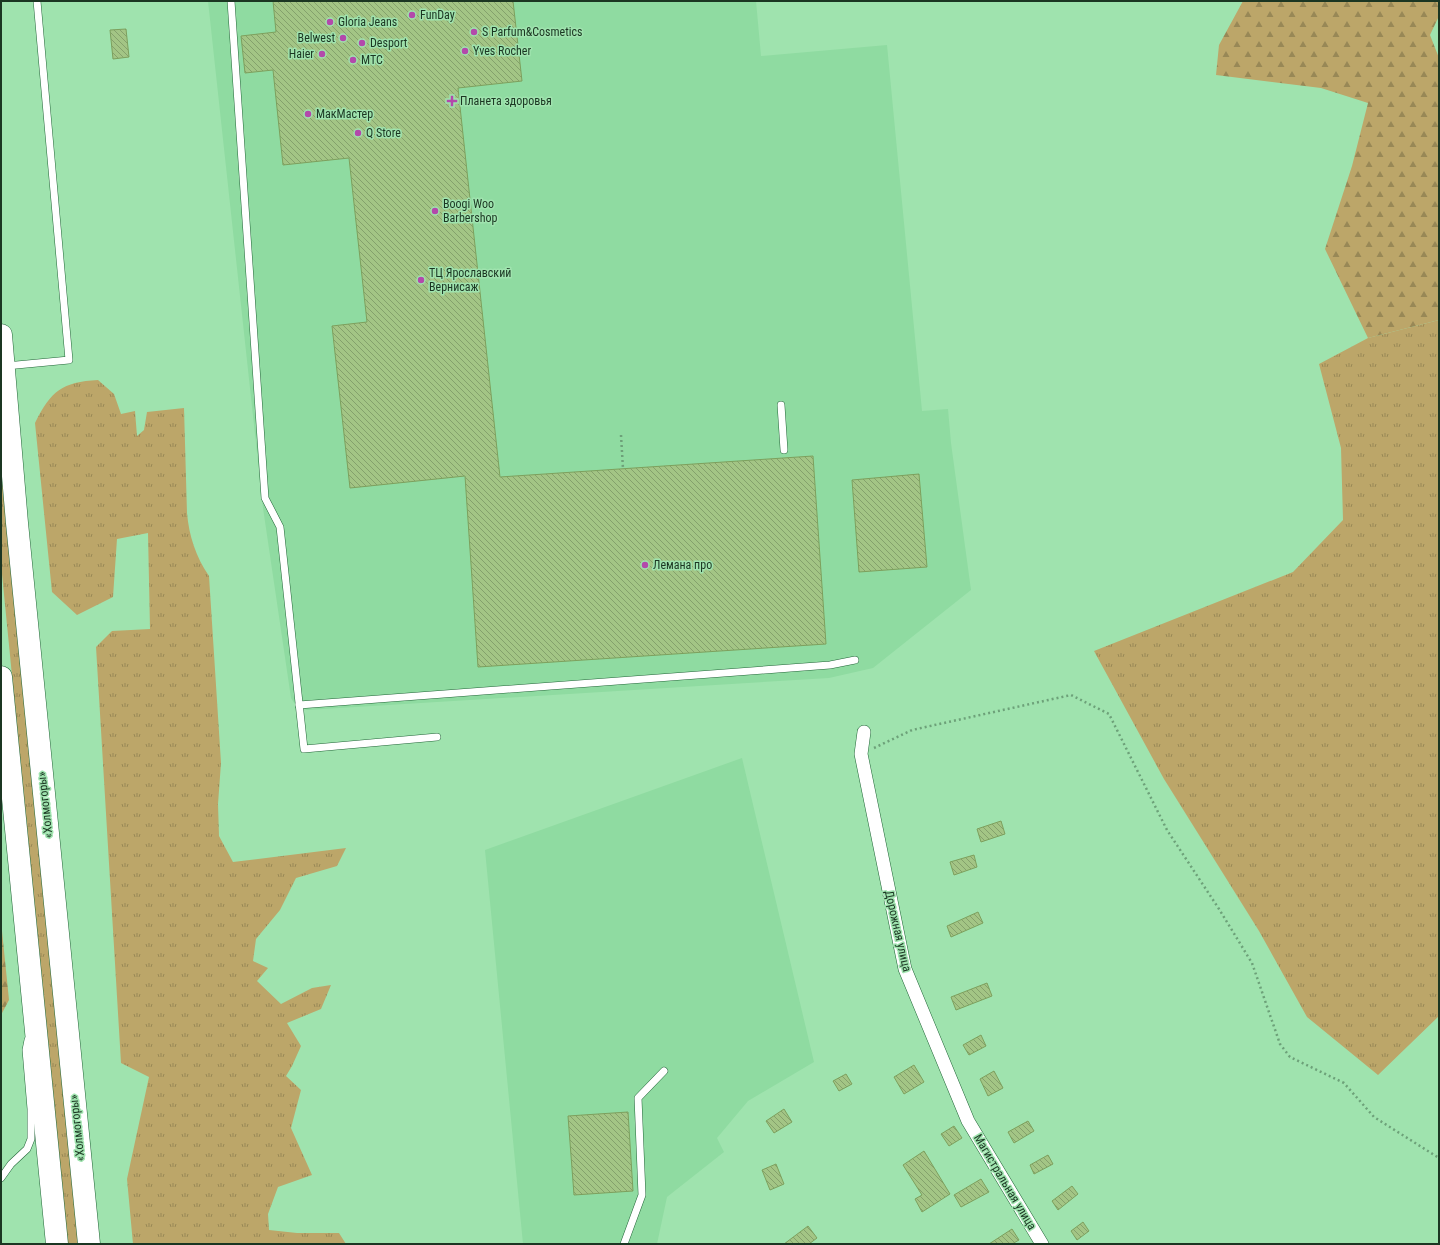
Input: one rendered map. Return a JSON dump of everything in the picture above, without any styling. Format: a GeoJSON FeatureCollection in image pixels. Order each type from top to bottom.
{"type":"FeatureCollection","features":[{"type":"Feature","properties":{"kind":"highway","name":"«Холмогоры»"},"geometry":{"type":"LineString","coordinates":[[1,335],[2,366],[89,1244]]}},
{"type":"Feature","properties":{"kind":"highway"},"geometry":{"type":"LineString","coordinates":[[1,677],[57,1244]]}},
{"type":"Feature","properties":{"kind":"street","name":"Дорожная улица"},"geometry":{"type":"LineString","coordinates":[[864,732],[861,754],[905,969],[968,1120]]}},
{"type":"Feature","properties":{"kind":"street","name":"Магистральная улица"},"geometry":{"type":"LineString","coordinates":[[968,1120],[1042,1244]]}},
{"type":"Feature","properties":{"kind":"lane"},"geometry":{"type":"LineString","coordinates":[[2,366],[69,360],[37,1]]}},
{"type":"Feature","properties":{"kind":"lane"},"geometry":{"type":"LineString","coordinates":[[231,1],[265,498],[280,527],[304,749],[437,737]]}},
{"type":"Feature","properties":{"kind":"lane"},"geometry":{"type":"LineString","coordinates":[[781,405],[784,450]]}},
{"type":"Feature","properties":{"kind":"lane"},"geometry":{"type":"LineString","coordinates":[[299,705],[830,665],[855,660]]}},
{"type":"Feature","properties":{"kind":"lane"},"geometry":{"type":"LineString","coordinates":[[1,1178],[11,1164],[27,1149],[31,1139],[31,1109],[26,1050],[34,1014]]}},
{"type":"Feature","properties":{"kind":"lane"},"geometry":{"type":"LineString","coordinates":[[624,1244],[642,1195],[638,1098],[664,1071]]}},
{"type":"Feature","properties":{"kind":"path"},"geometry":{"type":"LineString","coordinates":[[621,435],[623,469]]}},
{"type":"Feature","properties":{"kind":"path"},"geometry":{"type":"LineString","coordinates":[[861,754],[912,730],[1071,695],[1109,714],[1167,830],[1219,909],[1252,963],[1280,1044],[1290,1057],[1344,1083],[1374,1117],[1439,1158]]}},
{"type":"Feature","properties":{"kind":"shaded area"},"geometry":{"type":"Polygon","coordinates":[[[208,1],[756,1],[761,56],[887,45],[922,411],[948,409],[951,443],[971,590],[873,668],[829,678],[307,710],[296,706],[291,698],[263,508],[208,1]]]}},
{"type":"Feature","properties":{"kind":"shaded area"},"geometry":{"type":"Polygon","coordinates":[[[742,758],[814,1062],[748,1101],[717,1138],[724,1152],[667,1197],[657,1244],[523,1244],[485,850],[742,758]]]}},
{"type":"Feature","properties":{"kind":"green space"},"geometry":{"type":"Polygon","coordinates":[[[1243,1],[1439,1],[1439,16],[1430,35],[1439,58],[1439,320],[1368,338],[1325,249],[1352,166],[1368,103],[1321,88],[1216,75],[1219,45],[1243,1]]]}},
{"type":"Feature","properties":{"kind":"green space"},"geometry":{"type":"Polygon","coordinates":[[[1439,320],[1439,1016],[1378,1075],[1307,1017],[1259,931],[1164,779],[1094,651],[1293,572],[1343,520],[1341,448],[1319,364],[1368,338],[1439,320]]]}},
{"type":"Feature","properties":{"kind":"green space"},"geometry":{"type":"Polygon","coordinates":[[[98,380],[114,394],[121,414],[135,411],[137,436],[144,430],[147,412],[184,408],[188,522],[191,538],[197,554],[209,576],[221,763],[218,804],[219,836],[233,862],[346,848],[337,866],[296,878],[280,910],[256,939],[253,961],[268,968],[257,981],[281,1004],[312,988],[331,985],[321,1009],[287,1023],[301,1046],[286,1076],[301,1090],[291,1128],[312,1175],[278,1187],[268,1214],[269,1230],[297,1233],[339,1233],[346,1244],[133,1244],[127,1179],[149,1077],[121,1063],[96,647],[112,631],[150,629],[148,533],[117,539],[113,597],[77,615],[52,592],[35,423],[52,396],[59,390],[75,383],[98,380]]]}},
{"type":"Feature","properties":{"kind":"green space"},"geometry":{"type":"Polygon","coordinates":[[[1,444],[81,1244],[68,1244],[1,564],[1,444]]]}},
{"type":"Feature","properties":{"kind":"green space"},"geometry":{"type":"Polygon","coordinates":[[[1,921],[9,1000],[1,1015],[1,921]]]}},
{"type":"Feature","properties":{"kind":"building"},"geometry":{"type":"Polygon","coordinates":[[[273,1],[513,1],[522,81],[458,88],[500,477],[813,456],[826,644],[478,667],[465,476],[350,488],[332,326],[367,322],[349,158],[283,165],[273,70],[245,73],[241,36],[276,32],[273,1]]]}},
{"type":"Feature","properties":{"kind":"building"},"geometry":{"type":"Polygon","coordinates":[[[126,29],[129,57],[113,59],[110,30],[126,29]]]}},
{"type":"Feature","properties":{"kind":"building"},"geometry":{"type":"Polygon","coordinates":[[[919,474],[927,567],[859,572],[852,480],[919,474]]]}},
{"type":"Feature","properties":{"kind":"building"},"geometry":{"type":"Polygon","coordinates":[[[1001,821],[1005,834],[981,842],[977,829],[1001,821]]]}},
{"type":"Feature","properties":{"kind":"building"},"geometry":{"type":"Polygon","coordinates":[[[974,855],[977,867],[954,875],[950,862],[974,855]]]}},
{"type":"Feature","properties":{"kind":"building"},"geometry":{"type":"Polygon","coordinates":[[[978,912],[983,923],[951,937],[947,926],[978,912]]]}},
{"type":"Feature","properties":{"kind":"building"},"geometry":{"type":"Polygon","coordinates":[[[987,983],[992,996],[956,1010],[951,997],[987,983]]]}},
{"type":"Feature","properties":{"kind":"building"},"geometry":{"type":"Polygon","coordinates":[[[981,1035],[986,1046],[969,1055],[963,1045],[981,1035]]]}},
{"type":"Feature","properties":{"kind":"building"},"geometry":{"type":"Polygon","coordinates":[[[914,1065],[924,1082],[904,1094],[894,1077],[914,1065]]]}},
{"type":"Feature","properties":{"kind":"building"},"geometry":{"type":"Polygon","coordinates":[[[994,1071],[1003,1088],[988,1096],[980,1079],[994,1071]]]}},
{"type":"Feature","properties":{"kind":"building"},"geometry":{"type":"Polygon","coordinates":[[[846,1074],[852,1084],[839,1091],[833,1081],[846,1074]]]}},
{"type":"Feature","properties":{"kind":"building"},"geometry":{"type":"Polygon","coordinates":[[[784,1109],[792,1122],[774,1133],[766,1121],[784,1109]]]}},
{"type":"Feature","properties":{"kind":"building"},"geometry":{"type":"Polygon","coordinates":[[[628,1112],[633,1191],[574,1195],[568,1116],[628,1112]]]}},
{"type":"Feature","properties":{"kind":"building"},"geometry":{"type":"Polygon","coordinates":[[[1028,1121],[1034,1131],[1014,1143],[1008,1132],[1028,1121]]]}},
{"type":"Feature","properties":{"kind":"building"},"geometry":{"type":"Polygon","coordinates":[[[954,1126],[962,1138],[949,1146],[941,1134],[954,1126]]]}},
{"type":"Feature","properties":{"kind":"building"},"geometry":{"type":"Polygon","coordinates":[[[924,1151],[950,1194],[922,1212],[915,1199],[922,1195],[903,1165],[924,1151]]]}},
{"type":"Feature","properties":{"kind":"building"},"geometry":{"type":"Polygon","coordinates":[[[1048,1155],[1053,1164],[1034,1174],[1030,1165],[1048,1155]]]}},
{"type":"Feature","properties":{"kind":"building"},"geometry":{"type":"Polygon","coordinates":[[[776,1164],[784,1184],[770,1190],[762,1170],[776,1164]]]}},
{"type":"Feature","properties":{"kind":"building"},"geometry":{"type":"Polygon","coordinates":[[[981,1179],[989,1192],[961,1207],[954,1195],[981,1179]]]}},
{"type":"Feature","properties":{"kind":"building"},"geometry":{"type":"Polygon","coordinates":[[[1072,1186],[1078,1194],[1058,1210],[1052,1201],[1072,1186]]]}},
{"type":"Feature","properties":{"kind":"building"},"geometry":{"type":"Polygon","coordinates":[[[1083,1222],[1089,1231],[1077,1240],[1071,1231],[1083,1222]]]}},
{"type":"Feature","properties":{"kind":"building"},"geometry":{"type":"Polygon","coordinates":[[[808,1226],[817,1238],[809,1244],[784,1244],[808,1226]]]}},
{"type":"Feature","properties":{"kind":"building"},"geometry":{"type":"Polygon","coordinates":[[[1012,1229],[1019,1240],[1012,1244],[989,1244],[1012,1229]]]}},
{"type":"Feature","properties":{"kind":"place","name":"FunDay"},"geometry":{"type":"Point","coordinates":[412,15]}},
{"type":"Feature","properties":{"kind":"place","name":"Gloria Jeans"},"geometry":{"type":"Point","coordinates":[330,22]}},
{"type":"Feature","properties":{"kind":"place","name":"S Parfum&Cosmetics"},"geometry":{"type":"Point","coordinates":[474,32]}},
{"type":"Feature","properties":{"kind":"place","name":"Belwest"},"geometry":{"type":"Point","coordinates":[343,38]}},
{"type":"Feature","properties":{"kind":"place","name":"Desport"},"geometry":{"type":"Point","coordinates":[362,43]}},
{"type":"Feature","properties":{"kind":"place","name":"Yves Rocher"},"geometry":{"type":"Point","coordinates":[465,51]}},
{"type":"Feature","properties":{"kind":"place","name":"Haier"},"geometry":{"type":"Point","coordinates":[322,54]}},
{"type":"Feature","properties":{"kind":"place","name":"МТС"},"geometry":{"type":"Point","coordinates":[353,60]}},
{"type":"Feature","properties":{"kind":"place","name":"Планета здоровья"},"geometry":{"type":"Point","coordinates":[452,101]}},
{"type":"Feature","properties":{"kind":"place","name":"МакМастер"},"geometry":{"type":"Point","coordinates":[308,114]}},
{"type":"Feature","properties":{"kind":"place","name":"Q Store"},"geometry":{"type":"Point","coordinates":[358,133]}},
{"type":"Feature","properties":{"kind":"place","name":"Boogi Woo Barbershop"},"geometry":{"type":"Point","coordinates":[435,211]}},
{"type":"Feature","properties":{"kind":"place","name":"ТЦ Ярославский Вернисаж"},"geometry":{"type":"Point","coordinates":[421,280]}},
{"type":"Feature","properties":{"kind":"place","name":"Лемана про"},"geometry":{"type":"Point","coordinates":[645,565]}}]}
